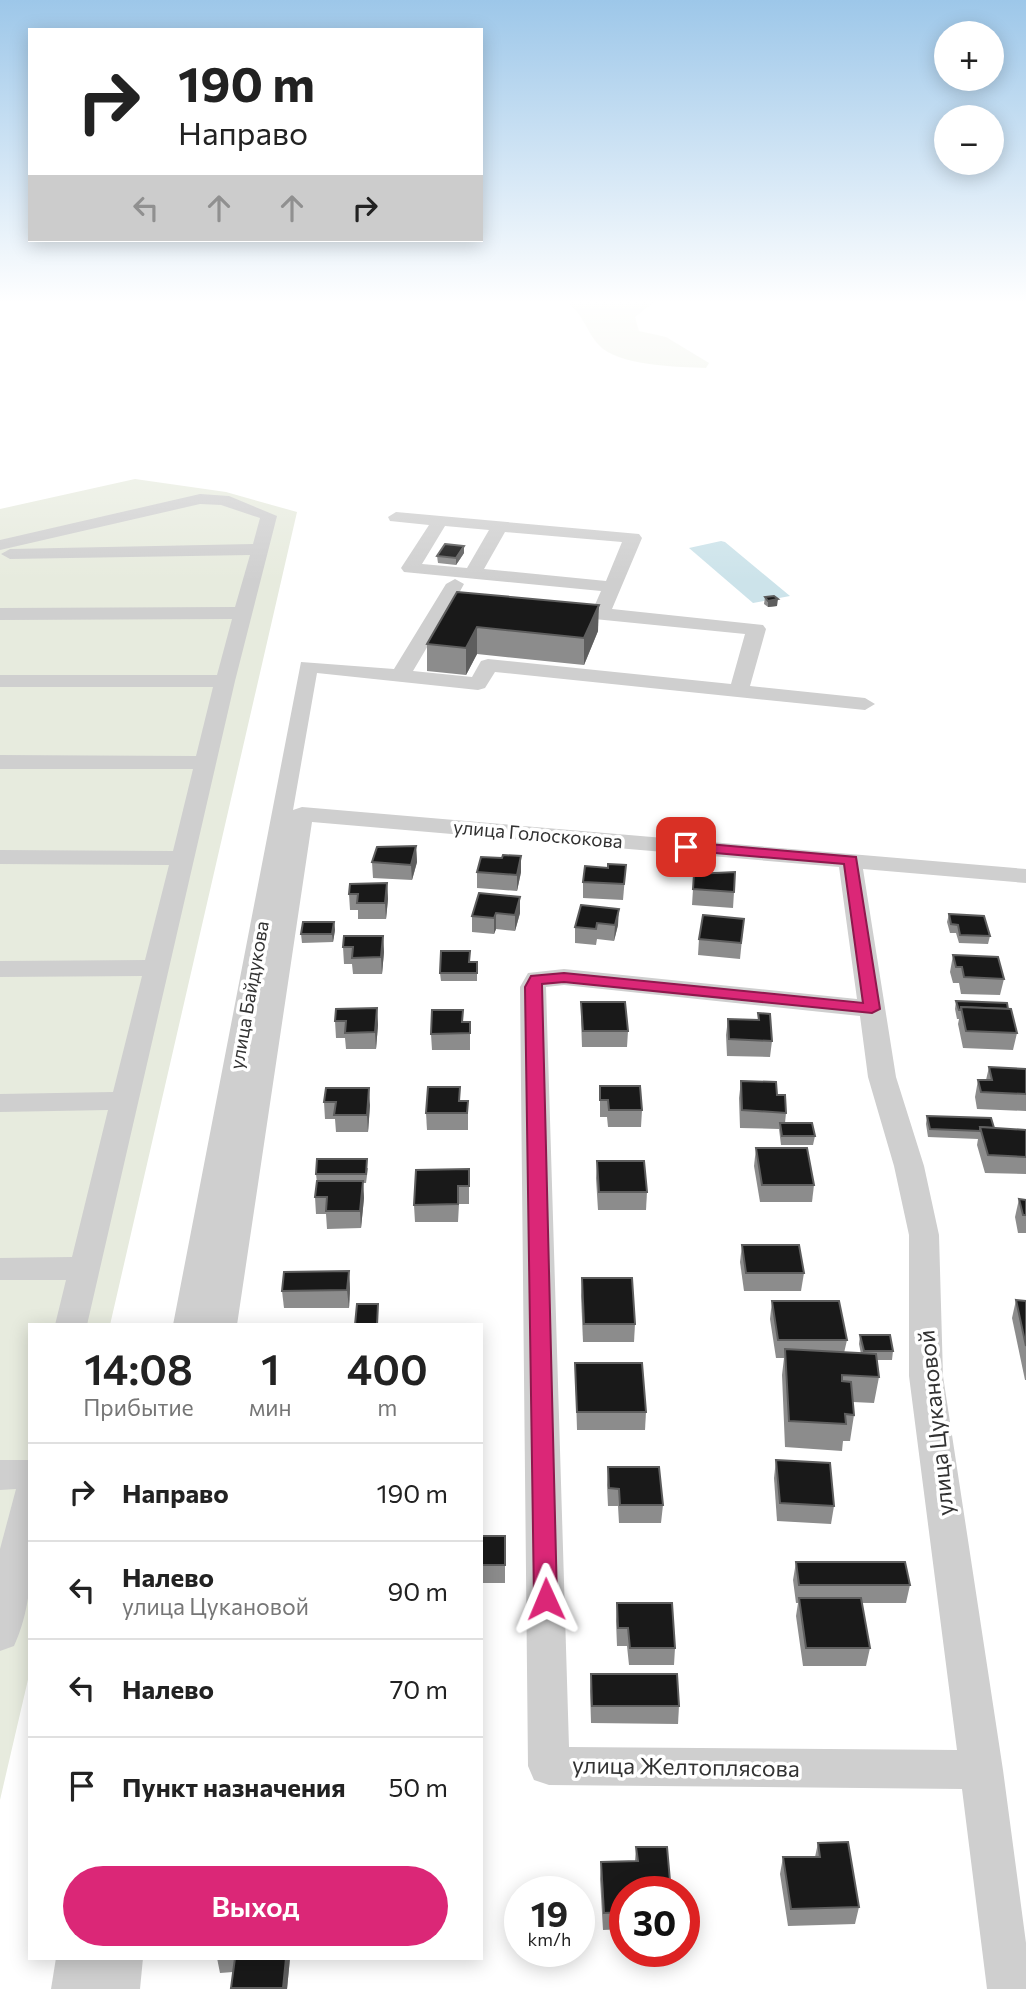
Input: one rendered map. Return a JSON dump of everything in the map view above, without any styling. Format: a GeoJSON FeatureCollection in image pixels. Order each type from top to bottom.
{"type":"FeatureCollection","features":[{"type":"Feature","properties":{"kind":"street"},"geometry":{"type":"LineString","coordinates":[[0,545],[200,499],[223,500],[269,516],[225,681],[71,1323]]}},
{"type":"Feature","properties":{"kind":"street"},"geometry":{"type":"LineString","coordinates":[[396,517],[633,538],[601,614]]}},
{"type":"Feature","properties":{"kind":"street"},"geometry":{"type":"LineString","coordinates":[[440,521],[410,568],[612,587]]}},
{"type":"Feature","properties":{"kind":"street"},"geometry":{"type":"LineString","coordinates":[[500,526],[446,599],[400,676],[478,684],[488,665],[866,704]]}},
{"type":"Feature","properties":{"kind":"street"},"geometry":{"type":"LineString","coordinates":[[0,554],[261,549]]}},
{"type":"Feature","properties":{"kind":"street"},"geometry":{"type":"LineString","coordinates":[[446,599],[511,605]]}},
{"type":"Feature","properties":{"kind":"street"},"geometry":{"type":"LineString","coordinates":[[549,609],[756,629],[739,691]]}},
{"type":"Feature","properties":{"kind":"street"},"geometry":{"type":"LineString","coordinates":[[0,614],[244,613]]}},
{"type":"Feature","properties":{"kind":"street","name":"улица Байдукова"},"geometry":{"type":"LineString","coordinates":[[189,1323],[308,666],[400,676]]}},
{"type":"Feature","properties":{"kind":"street"},"geometry":{"type":"LineString","coordinates":[[0,681],[225,681]]}},
{"type":"Feature","properties":{"kind":"street"},"geometry":{"type":"LineString","coordinates":[[0,762],[206,763]]}},
{"type":"Feature","properties":{"kind":"street","name":"улица Байдукова"},"geometry":{"type":"LineString","coordinates":[[221,1323],[302,814]]}},
{"type":"Feature","properties":{"kind":"street","name":"улица Голоскокова"},"geometry":{"type":"LineString","coordinates":[[302,814],[1026,876]]}},
{"type":"Feature","properties":{"kind":"street"},"geometry":{"type":"LineString","coordinates":[[0,857],[183,858]]}},
{"type":"Feature","properties":{"kind":"street","name":"улица Цукановой"},"geometry":{"type":"LineString","coordinates":[[850,860],[882,1077],[909,1166],[924,1235],[926,1376],[1010,1989]]}},
{"type":"Feature","properties":{"kind":"street"},"geometry":{"type":"LineString","coordinates":[[0,969],[158,968]]}},
{"type":"Feature","properties":{"kind":"street","name":"улица Желтоплясова"},"geometry":{"type":"LineString","coordinates":[[872,1009],[564,977],[537,979],[533,987],[549,1766],[982,1770]]}},
{"type":"Feature","properties":{"kind":"street"},"geometry":{"type":"LineString","coordinates":[[0,1103],[125,1101]]}},
{"type":"Feature","properties":{"kind":"street"},"geometry":{"type":"LineString","coordinates":[[0,1269],[84,1268]]}},
{"type":"Feature","properties":{"kind":"street"},"geometry":{"type":"LineString","coordinates":[[0,1475],[28,1474]]}},
{"type":"Feature","properties":{"kind":"street"},"geometry":{"type":"LineString","coordinates":[[0,1634],[28,1506]]}},
{"type":"Feature","properties":{"kind":"street"},"geometry":{"type":"LineString","coordinates":[[74,1989],[79,1960]]}},
{"type":"Feature","properties":{"kind":"street"},"geometry":{"type":"LineString","coordinates":[[117,1989],[121,1960]]}},
{"type":"Feature","properties":{"kind":"shaded area"},"geometry":{"type":"Polygon","coordinates":[[[135,479],[226,492],[297,512],[110,1323],[28,1323],[28,1680],[0,1800],[0,509],[135,479]]]}},
{"type":"Feature","properties":{"kind":"water"},"geometry":{"type":"Polygon","coordinates":[[[721,541],[790,596],[753,603],[689,548],[721,541]]]}},
{"type":"Feature","properties":{"kind":"building"},"geometry":{"type":"Polygon","coordinates":[[[445,544],[464,546],[456,558],[437,556],[445,544]]]}},
{"type":"Feature","properties":{"kind":"building"},"geometry":{"type":"Polygon","coordinates":[[[457,592],[599,605],[584,638],[477,627],[466,648],[427,644],[457,592]]]}},
{"type":"Feature","properties":{"kind":"building"},"geometry":{"type":"Polygon","coordinates":[[[774,596],[778,599],[768,601],[765,597],[774,596]]]}},
{"type":"Feature","properties":{"kind":"building"},"geometry":{"type":"Polygon","coordinates":[[[416,846],[411,865],[372,862],[377,847],[416,846]]]}},
{"type":"Feature","properties":{"kind":"building"},"geometry":{"type":"Polygon","coordinates":[[[503,855],[521,856],[517,875],[477,872],[481,857],[502,858],[503,855]]]}},
{"type":"Feature","properties":{"kind":"building"},"geometry":{"type":"Polygon","coordinates":[[[608,864],[626,865],[624,884],[583,882],[585,866],[608,868],[608,864]]]}},
{"type":"Feature","properties":{"kind":"building"},"geometry":{"type":"Polygon","coordinates":[[[735,872],[734,892],[693,889],[694,874],[735,872]]]}},
{"type":"Feature","properties":{"kind":"building"},"geometry":{"type":"Polygon","coordinates":[[[387,883],[385,903],[357,903],[358,894],[349,894],[350,884],[387,883]]]}},
{"type":"Feature","properties":{"kind":"building"},"geometry":{"type":"Polygon","coordinates":[[[479,893],[520,897],[515,915],[496,913],[494,918],[472,916],[479,893]]]}},
{"type":"Feature","properties":{"kind":"building"},"geometry":{"type":"Polygon","coordinates":[[[581,905],[619,909],[615,925],[597,923],[596,929],[575,927],[581,905]]]}},
{"type":"Feature","properties":{"kind":"building"},"geometry":{"type":"Polygon","coordinates":[[[949,914],[984,916],[990,936],[960,935],[958,925],[951,924],[949,914]]]}},
{"type":"Feature","properties":{"kind":"building"},"geometry":{"type":"Polygon","coordinates":[[[703,915],[744,919],[741,943],[699,939],[703,915]]]}},
{"type":"Feature","properties":{"kind":"building"},"geometry":{"type":"Polygon","coordinates":[[[303,922],[334,922],[332,934],[301,934],[303,922]]]}},
{"type":"Feature","properties":{"kind":"building"},"geometry":{"type":"Polygon","coordinates":[[[344,936],[383,936],[381,957],[352,958],[353,947],[343,947],[344,936]]]}},
{"type":"Feature","properties":{"kind":"building"},"geometry":{"type":"Polygon","coordinates":[[[441,951],[470,951],[469,962],[477,962],[477,973],[440,973],[441,951]]]}},
{"type":"Feature","properties":{"kind":"building"},"geometry":{"type":"Polygon","coordinates":[[[953,955],[998,957],[1004,979],[964,977],[962,967],[956,967],[953,955]]]}},
{"type":"Feature","properties":{"kind":"building"},"geometry":{"type":"Polygon","coordinates":[[[956,1001],[1007,1003],[1008,1009],[961,1007],[959,1010],[956,1001]]]}},
{"type":"Feature","properties":{"kind":"building"},"geometry":{"type":"Polygon","coordinates":[[[581,1002],[625,1002],[628,1031],[583,1031],[581,1002]]]}},
{"type":"Feature","properties":{"kind":"building"},"geometry":{"type":"Polygon","coordinates":[[[961,1007],[1011,1009],[1017,1033],[966,1031],[961,1007]]]}},
{"type":"Feature","properties":{"kind":"building"},"geometry":{"type":"Polygon","coordinates":[[[377,1008],[375,1032],[345,1033],[346,1021],[335,1021],[336,1009],[377,1008]]]}},
{"type":"Feature","properties":{"kind":"building"},"geometry":{"type":"Polygon","coordinates":[[[432,1010],[463,1010],[462,1022],[470,1022],[470,1033],[431,1034],[432,1010]]]}},
{"type":"Feature","properties":{"kind":"building"},"geometry":{"type":"Polygon","coordinates":[[[758,1013],[770,1014],[772,1041],[729,1039],[728,1019],[759,1020],[758,1013]]]}},
{"type":"Feature","properties":{"kind":"building"},"geometry":{"type":"Polygon","coordinates":[[[989,1067],[1026,1069],[1026,1094],[981,1092],[978,1080],[992,1080],[989,1067]]]}},
{"type":"Feature","properties":{"kind":"building"},"geometry":{"type":"Polygon","coordinates":[[[741,1081],[776,1082],[777,1095],[785,1095],[786,1113],[742,1110],[741,1081]]]}},
{"type":"Feature","properties":{"kind":"building"},"geometry":{"type":"Polygon","coordinates":[[[600,1086],[640,1086],[642,1110],[609,1110],[608,1100],[600,1100],[600,1086]]]}},
{"type":"Feature","properties":{"kind":"building"},"geometry":{"type":"Polygon","coordinates":[[[428,1087],[460,1087],[459,1101],[468,1101],[467,1113],[426,1113],[428,1087]]]}},
{"type":"Feature","properties":{"kind":"building"},"geometry":{"type":"Polygon","coordinates":[[[326,1088],[369,1088],[367,1115],[334,1115],[336,1102],[324,1102],[326,1088]]]}},
{"type":"Feature","properties":{"kind":"building"},"geometry":{"type":"Polygon","coordinates":[[[927,1116],[991,1118],[994,1128],[980,1127],[980,1131],[930,1129],[927,1116]]]}},
{"type":"Feature","properties":{"kind":"building"},"geometry":{"type":"Polygon","coordinates":[[[780,1123],[812,1123],[815,1136],[782,1136],[780,1123]]]}},
{"type":"Feature","properties":{"kind":"building"},"geometry":{"type":"Polygon","coordinates":[[[980,1127],[1026,1130],[1026,1157],[988,1155],[980,1127]]]}},
{"type":"Feature","properties":{"kind":"building"},"geometry":{"type":"Polygon","coordinates":[[[756,1148],[807,1148],[814,1185],[762,1185],[756,1148]]]}},
{"type":"Feature","properties":{"kind":"building"},"geometry":{"type":"Polygon","coordinates":[[[317,1159],[367,1159],[366,1174],[316,1174],[317,1159]]]}},
{"type":"Feature","properties":{"kind":"building"},"geometry":{"type":"Polygon","coordinates":[[[597,1161],[644,1161],[647,1192],[599,1192],[597,1161]]]}},
{"type":"Feature","properties":{"kind":"building"},"geometry":{"type":"Polygon","coordinates":[[[469,1169],[469,1186],[458,1186],[458,1204],[414,1205],[416,1170],[469,1169]]]}},
{"type":"Feature","properties":{"kind":"building"},"geometry":{"type":"Polygon","coordinates":[[[317,1181],[363,1181],[360,1211],[326,1211],[327,1197],[315,1197],[317,1181]]]}},
{"type":"Feature","properties":{"kind":"building"},"geometry":{"type":"Polygon","coordinates":[[[1019,1199],[1026,1200],[1026,1215],[1023,1215],[1019,1199]]]}},
{"type":"Feature","properties":{"kind":"building"},"geometry":{"type":"Polygon","coordinates":[[[742,1245],[799,1245],[804,1273],[746,1273],[742,1245]]]}},
{"type":"Feature","properties":{"kind":"building"},"geometry":{"type":"Polygon","coordinates":[[[349,1271],[347,1290],[282,1291],[284,1272],[349,1271]]]}},
{"type":"Feature","properties":{"kind":"building"},"geometry":{"type":"Polygon","coordinates":[[[582,1278],[632,1278],[635,1324],[584,1324],[582,1278]]]}},
{"type":"Feature","properties":{"kind":"building"},"geometry":{"type":"Polygon","coordinates":[[[1016,1300],[1026,1301],[1026,1346],[1016,1300]]]}},
{"type":"Feature","properties":{"kind":"building"},"geometry":{"type":"Polygon","coordinates":[[[772,1301],[839,1301],[847,1340],[778,1340],[772,1301]]]}},
{"type":"Feature","properties":{"kind":"building"},"geometry":{"type":"Polygon","coordinates":[[[357,1304],[378,1304],[377,1323],[355,1323],[357,1304]]]}},
{"type":"Feature","properties":{"kind":"building"},"geometry":{"type":"Polygon","coordinates":[[[860,1335],[890,1335],[893,1351],[864,1351],[860,1335]]]}},
{"type":"Feature","properties":{"kind":"building"},"geometry":{"type":"Polygon","coordinates":[[[785,1349],[876,1354],[879,1377],[842,1375],[842,1381],[851,1382],[854,1415],[845,1414],[846,1424],[789,1421],[785,1349]]]}},
{"type":"Feature","properties":{"kind":"building"},"geometry":{"type":"Polygon","coordinates":[[[575,1363],[642,1363],[646,1412],[577,1412],[575,1363]]]}},
{"type":"Feature","properties":{"kind":"building"},"geometry":{"type":"Polygon","coordinates":[[[776,1460],[830,1463],[834,1506],[780,1503],[776,1460]]]}},
{"type":"Feature","properties":{"kind":"building"},"geometry":{"type":"Polygon","coordinates":[[[608,1467],[659,1467],[663,1505],[620,1505],[619,1489],[609,1488],[608,1467]]]}},
{"type":"Feature","properties":{"kind":"building"},"geometry":{"type":"Polygon","coordinates":[[[483,1536],[505,1536],[505,1565],[483,1565],[483,1536]]]}},
{"type":"Feature","properties":{"kind":"building"},"geometry":{"type":"Polygon","coordinates":[[[796,1562],[905,1562],[910,1585],[799,1585],[796,1562]]]}},
{"type":"Feature","properties":{"kind":"building"},"geometry":{"type":"Polygon","coordinates":[[[799,1598],[861,1598],[870,1648],[806,1648],[799,1598]]]}},
{"type":"Feature","properties":{"kind":"building"},"geometry":{"type":"Polygon","coordinates":[[[617,1603],[672,1603],[675,1648],[630,1648],[628,1628],[618,1628],[617,1603]]]}},
{"type":"Feature","properties":{"kind":"building"},"geometry":{"type":"Polygon","coordinates":[[[591,1674],[677,1674],[679,1706],[592,1706],[591,1674]]]}},
{"type":"Feature","properties":{"kind":"building"},"geometry":{"type":"Polygon","coordinates":[[[848,1842],[859,1907],[791,1909],[783,1857],[820,1857],[818,1843],[848,1842]]]}},
{"type":"Feature","properties":{"kind":"building"},"geometry":{"type":"Polygon","coordinates":[[[636,1847],[667,1847],[670,1876],[609,1876],[609,1913],[604,1913],[601,1862],[638,1861],[636,1847]]]}},
{"type":"Feature","properties":{"kind":"building"},"geometry":{"type":"Polygon","coordinates":[[[235,1960],[286,1960],[283,1988],[231,1988],[235,1960]]]}},
{"type":"Feature","properties":{"kind":"route"},"geometry":{"type":"LineString","coordinates":[[546,1599],[533,987],[537,979],[564,977],[872,1009],[850,860],[686,847]]}}]}
